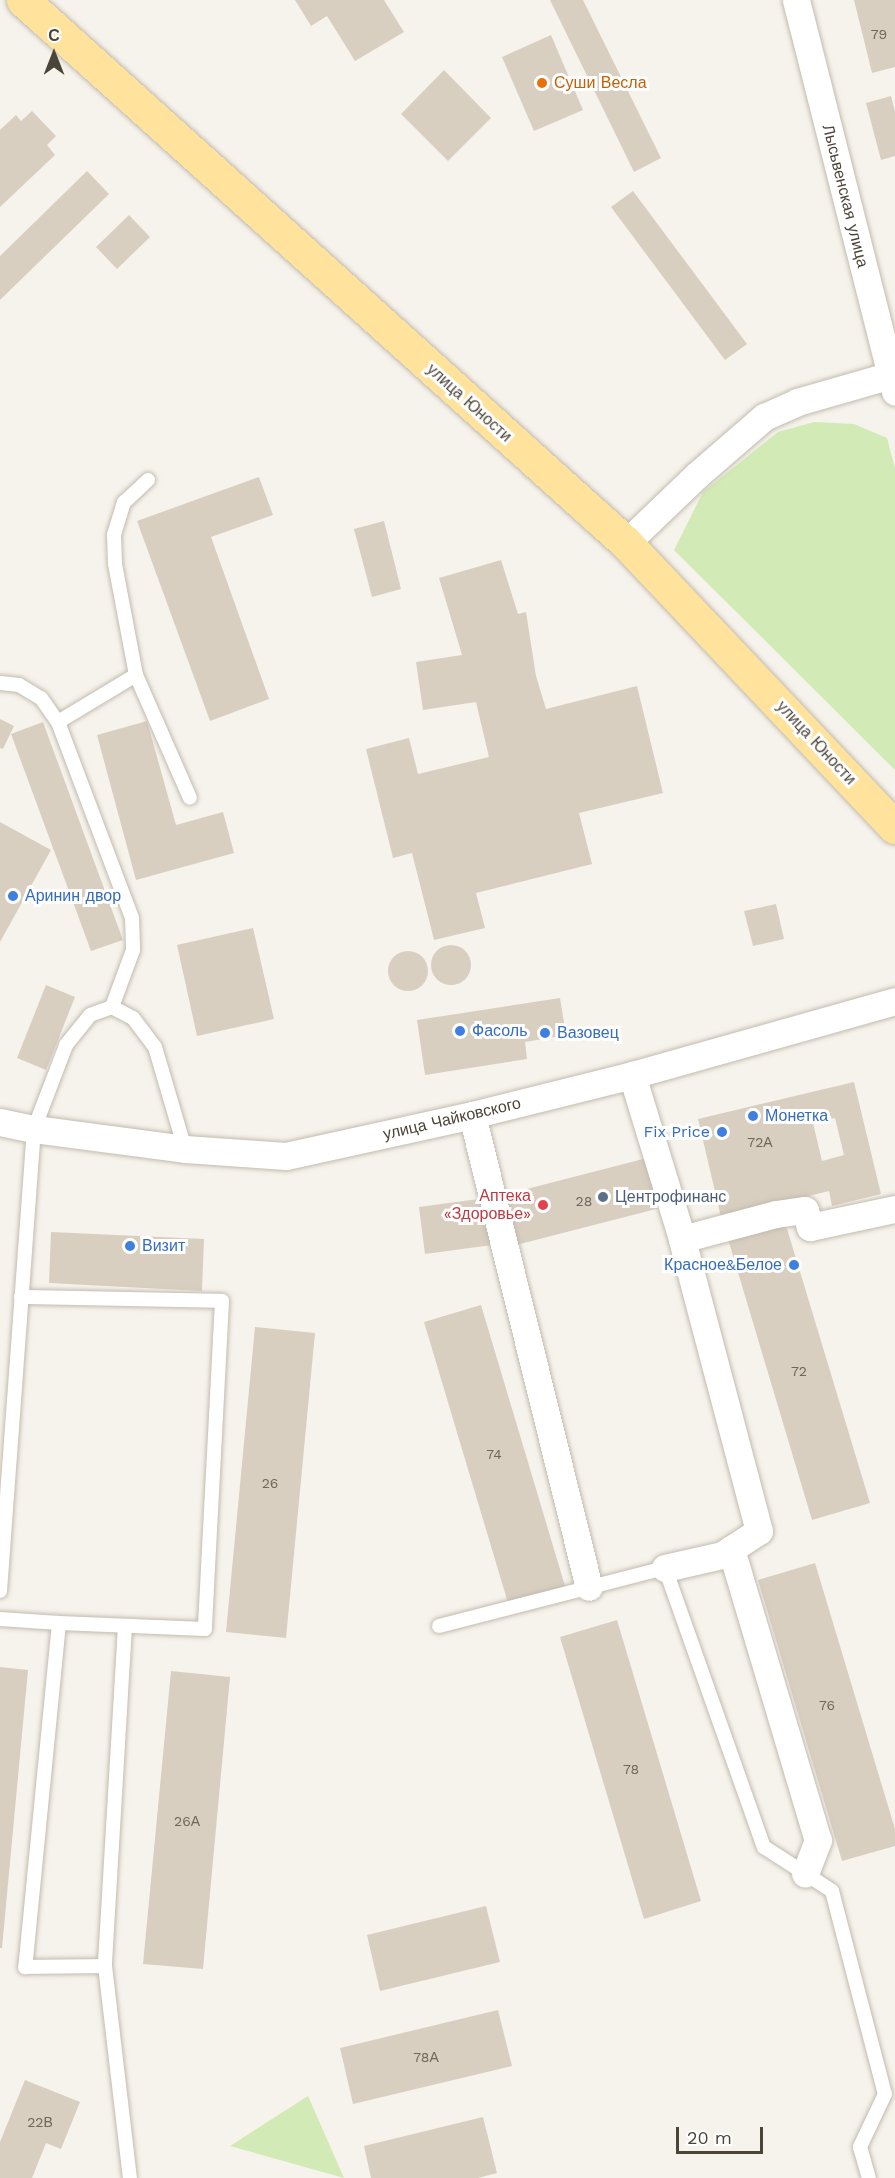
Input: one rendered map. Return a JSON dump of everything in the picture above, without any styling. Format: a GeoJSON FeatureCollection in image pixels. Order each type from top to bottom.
{"type":"FeatureCollection","features":[{"type":"Feature","properties":{"kind":"main road","name":"улица Юности"},"geometry":{"type":"LineString","coordinates":[[23,0],[626,543],[895,827]]}},
{"type":"Feature","properties":{"kind":"street","name":"Лысьвенская улица"},"geometry":{"type":"LineString","coordinates":[[796,0],[893,384]]}},
{"type":"Feature","properties":{"kind":"street"},"geometry":{"type":"LineString","coordinates":[[626,543],[696,475],[764,417],[797,402],[893,384]]}},
{"type":"Feature","properties":{"kind":"street","name":"улица Чайковского"},"geometry":{"type":"LineString","coordinates":[[0,1122],[34,1129],[185,1149],[286,1156],[472,1115],[632,1075],[895,1001]]}},
{"type":"Feature","properties":{"kind":"street"},"geometry":{"type":"LineString","coordinates":[[632,1075],[682,1239],[759,1531],[722,1555],[665,1568]]}},
{"type":"Feature","properties":{"kind":"street"},"geometry":{"type":"LineString","coordinates":[[472,1115],[589,1587]]}},
{"type":"Feature","properties":{"kind":"street"},"geometry":{"type":"LineString","coordinates":[[682,1239],[776,1214],[805,1210],[810,1227],[895,1209]]}},
{"type":"Feature","properties":{"kind":"street"},"geometry":{"type":"LineString","coordinates":[[731,1549],[818,1840],[805,1874]]}},
{"type":"Feature","properties":{"kind":"lane"},"geometry":{"type":"LineString","coordinates":[[148,480],[124,502],[114,535],[115,564],[136,675],[190,798]]}},
{"type":"Feature","properties":{"kind":"lane"},"geometry":{"type":"LineString","coordinates":[[58,722],[136,675]]}},
{"type":"Feature","properties":{"kind":"lane"},"geometry":{"type":"LineString","coordinates":[[0,683],[19,686],[40,698],[58,722],[132,918],[133,950],[112,1007]]}},
{"type":"Feature","properties":{"kind":"lane"},"geometry":{"type":"LineString","coordinates":[[0,1591],[34,1129],[66,1045],[90,1015],[112,1007],[133,1018],[155,1047],[185,1149]]}},
{"type":"Feature","properties":{"kind":"lane"},"geometry":{"type":"LineString","coordinates":[[0,1619],[205,1629],[222,1301],[21,1297]]}},
{"type":"Feature","properties":{"kind":"lane"},"geometry":{"type":"LineString","coordinates":[[439,1626],[665,1568],[764,1847],[832,1891],[885,2094],[860,2147],[869,2178]]}},
{"type":"Feature","properties":{"kind":"lane"},"geometry":{"type":"LineString","coordinates":[[59,1623],[25,1967],[105,1966]]}},
{"type":"Feature","properties":{"kind":"lane"},"geometry":{"type":"LineString","coordinates":[[125,1626],[105,1966],[130,2178]]}},
{"type":"Feature","properties":{"kind":"green space"},"geometry":{"type":"Polygon","coordinates":[[[814,422],[854,424],[887,438],[895,468],[895,770],[674,550],[703,492],[778,432],[814,422]]]}},
{"type":"Feature","properties":{"kind":"green space"},"geometry":{"type":"Polygon","coordinates":[[[308,2096],[344,2178],[230,2146],[308,2096]]]}},
{"type":"Feature","properties":{"kind":"building"},"geometry":{"type":"Polygon","coordinates":[[[295,0],[384,0],[404,32],[355,61],[327,16],[311,26],[295,0]]]}},
{"type":"Feature","properties":{"kind":"building"},"geometry":{"type":"Polygon","coordinates":[[[550,0],[583,0],[661,158],[634,172],[550,0]]]}},
{"type":"Feature","properties":{"kind":"building"},"geometry":{"type":"Polygon","coordinates":[[[854,0],[895,0],[895,67],[872,73],[854,0]]]}},
{"type":"Feature","properties":{"kind":"building","name":"Суши Весла"},"geometry":{"type":"Polygon","coordinates":[[[551,35],[583,110],[534,131],[502,57],[551,35]]]}},
{"type":"Feature","properties":{"kind":"building"},"geometry":{"type":"Polygon","coordinates":[[[444,70],[491,118],[448,161],[401,114],[444,70]]]}},
{"type":"Feature","properties":{"kind":"building"},"geometry":{"type":"Polygon","coordinates":[[[891,96],[895,112],[895,156],[881,160],[866,103],[891,96]]]}},
{"type":"Feature","properties":{"kind":"building"},"geometry":{"type":"Polygon","coordinates":[[[32,111],[56,136],[47,145],[55,155],[0,207],[0,130],[16,115],[21,121],[32,111]]]}},
{"type":"Feature","properties":{"kind":"building"},"geometry":{"type":"Polygon","coordinates":[[[87,171],[109,194],[0,300],[0,256],[87,171]]]}},
{"type":"Feature","properties":{"kind":"building"},"geometry":{"type":"Polygon","coordinates":[[[633,191],[747,344],[725,360],[611,207],[633,191]]]}},
{"type":"Feature","properties":{"kind":"building"},"geometry":{"type":"Polygon","coordinates":[[[129,215],[150,237],[117,269],[96,247],[129,215]]]}},
{"type":"Feature","properties":{"kind":"building"},"geometry":{"type":"Polygon","coordinates":[[[259,477],[273,515],[211,537],[269,699],[210,721],[137,521],[259,477]]]}},
{"type":"Feature","properties":{"kind":"building"},"geometry":{"type":"Polygon","coordinates":[[[384,521],[401,589],[372,597],[354,529],[384,521]]]}},
{"type":"Feature","properties":{"kind":"building"},"geometry":{"type":"Polygon","coordinates":[[[501,560],[518,614],[526,612],[536,676],[546,709],[637,686],[663,793],[579,813],[592,864],[476,893],[485,928],[434,940],[412,853],[393,858],[366,749],[409,738],[418,774],[489,757],[476,702],[423,710],[416,662],[462,655],[439,578],[501,560]]]}},
{"type":"Feature","properties":{"kind":"building"},"geometry":{"type":"Polygon","coordinates":[[[0,719],[14,726],[3,749],[0,748],[0,719]]]}},
{"type":"Feature","properties":{"kind":"building"},"geometry":{"type":"Polygon","coordinates":[[[147,721],[176,825],[223,812],[234,853],[136,880],[97,735],[147,721]]]}},
{"type":"Feature","properties":{"kind":"building"},"geometry":{"type":"Polygon","coordinates":[[[43,722],[123,940],[91,951],[11,734],[43,722]]]}},
{"type":"Feature","properties":{"kind":"building","name":"Аринин двор"},"geometry":{"type":"Polygon","coordinates":[[[0,822],[51,850],[0,942],[0,822]]]}},
{"type":"Feature","properties":{"kind":"building"},"geometry":{"type":"Polygon","coordinates":[[[776,904],[784,939],[753,946],[744,911],[776,904]]]}},
{"type":"Feature","properties":{"kind":"building"},"geometry":{"type":"Polygon","coordinates":[[[253,928],[274,1019],[197,1036],[177,945],[253,928]]]}},
{"type":"Feature","properties":{"kind":"building"},"geometry":{"type":"Polygon","coordinates":[[[451,945],[465,951],[471,965],[465,979],[451,985],[437,979],[431,965],[437,951],[451,945]]]}},
{"type":"Feature","properties":{"kind":"building"},"geometry":{"type":"Polygon","coordinates":[[[408,951],[422,957],[428,971],[422,985],[408,991],[394,985],[388,971],[394,957],[408,951]]]}},
{"type":"Feature","properties":{"kind":"building"},"geometry":{"type":"Polygon","coordinates":[[[46,985],[75,997],[46,1070],[17,1058],[46,985]]]}},
{"type":"Feature","properties":{"kind":"building"},"geometry":{"type":"Polygon","coordinates":[[[560,998],[566,1035],[525,1042],[527,1059],[425,1075],[417,1020],[560,998]]]}},
{"type":"Feature","properties":{"kind":"building"},"geometry":{"type":"Polygon","coordinates":[[[854,1082],[881,1194],[832,1206],[829,1191],[721,1217],[698,1119],[854,1082]],[[835,1118],[813,1123],[822,1161],[844,1155],[835,1118]]]}},
{"type":"Feature","properties":{"kind":"building"},"geometry":{"type":"Polygon","coordinates":[[[651,1157],[664,1207],[516,1245],[503,1195],[651,1157]]]}},
{"type":"Feature","properties":{"kind":"building"},"geometry":{"type":"Polygon","coordinates":[[[486,1198],[492,1245],[425,1254],[419,1207],[486,1198]]]}},
{"type":"Feature","properties":{"kind":"building"},"geometry":{"type":"Polygon","coordinates":[[[785,1222],[870,1503],[812,1520],[728,1239],[785,1222]]]}},
{"type":"Feature","properties":{"kind":"building"},"geometry":{"type":"Polygon","coordinates":[[[51,1232],[204,1239],[202,1291],[49,1283],[51,1232]]]}},
{"type":"Feature","properties":{"kind":"building"},"geometry":{"type":"Polygon","coordinates":[[[481,1305],[565,1586],[508,1603],[424,1322],[481,1305]]]}},
{"type":"Feature","properties":{"kind":"building"},"geometry":{"type":"Polygon","coordinates":[[[255,1327],[315,1333],[286,1638],[226,1632],[255,1327]]]}},
{"type":"Feature","properties":{"kind":"building"},"geometry":{"type":"Polygon","coordinates":[[[815,1563],[895,1829],[895,1846],[842,1861],[758,1580],[815,1563]]]}},
{"type":"Feature","properties":{"kind":"building"},"geometry":{"type":"Polygon","coordinates":[[[617,1620],[701,1901],[644,1919],[560,1637],[617,1620]]]}},
{"type":"Feature","properties":{"kind":"building"},"geometry":{"type":"Polygon","coordinates":[[[0,1667],[28,1670],[2,1948],[0,1948],[0,1667]]]}},
{"type":"Feature","properties":{"kind":"building"},"geometry":{"type":"Polygon","coordinates":[[[171,1671],[230,1677],[203,1969],[143,1964],[171,1671]]]}},
{"type":"Feature","properties":{"kind":"building"},"geometry":{"type":"Polygon","coordinates":[[[486,1906],[500,1962],[380,1991],[367,1935],[486,1906]]]}},
{"type":"Feature","properties":{"kind":"building"},"geometry":{"type":"Polygon","coordinates":[[[498,2010],[512,2066],[353,2104],[340,2048],[498,2010]]]}},
{"type":"Feature","properties":{"kind":"building"},"geometry":{"type":"Polygon","coordinates":[[[25,2080],[80,2102],[61,2149],[46,2143],[32,2178],[0,2178],[0,2142],[25,2080]]]}},
{"type":"Feature","properties":{"kind":"building"},"geometry":{"type":"Polygon","coordinates":[[[483,2117],[497,2173],[478,2178],[371,2178],[364,2146],[483,2117]]]}},
{"type":"Feature","properties":{"kind":"place","name":"Суши Весла"},"geometry":{"type":"Point","coordinates":[542,83]}},
{"type":"Feature","properties":{"kind":"place","name":"Аринин двор"},"geometry":{"type":"Point","coordinates":[13,896]}},
{"type":"Feature","properties":{"kind":"place","name":"Фасоль"},"geometry":{"type":"Point","coordinates":[460,1031]}},
{"type":"Feature","properties":{"kind":"place","name":"Вазовец"},"geometry":{"type":"Point","coordinates":[545,1033]}},
{"type":"Feature","properties":{"kind":"place","name":"Монетка"},"geometry":{"type":"Point","coordinates":[753,1116]}},
{"type":"Feature","properties":{"kind":"place","name":"Fix Price"},"geometry":{"type":"Point","coordinates":[722,1132]}},
{"type":"Feature","properties":{"kind":"place","name":"Центрофинанс"},"geometry":{"type":"Point","coordinates":[603,1197]}},
{"type":"Feature","properties":{"kind":"place","name":"Аптека «Здоровье»"},"geometry":{"type":"Point","coordinates":[543,1205]}},
{"type":"Feature","properties":{"kind":"place","name":"Визит"},"geometry":{"type":"Point","coordinates":[130,1246]}},
{"type":"Feature","properties":{"kind":"place","name":"Красное&Белое"},"geometry":{"type":"Point","coordinates":[794,1265]}}]}
